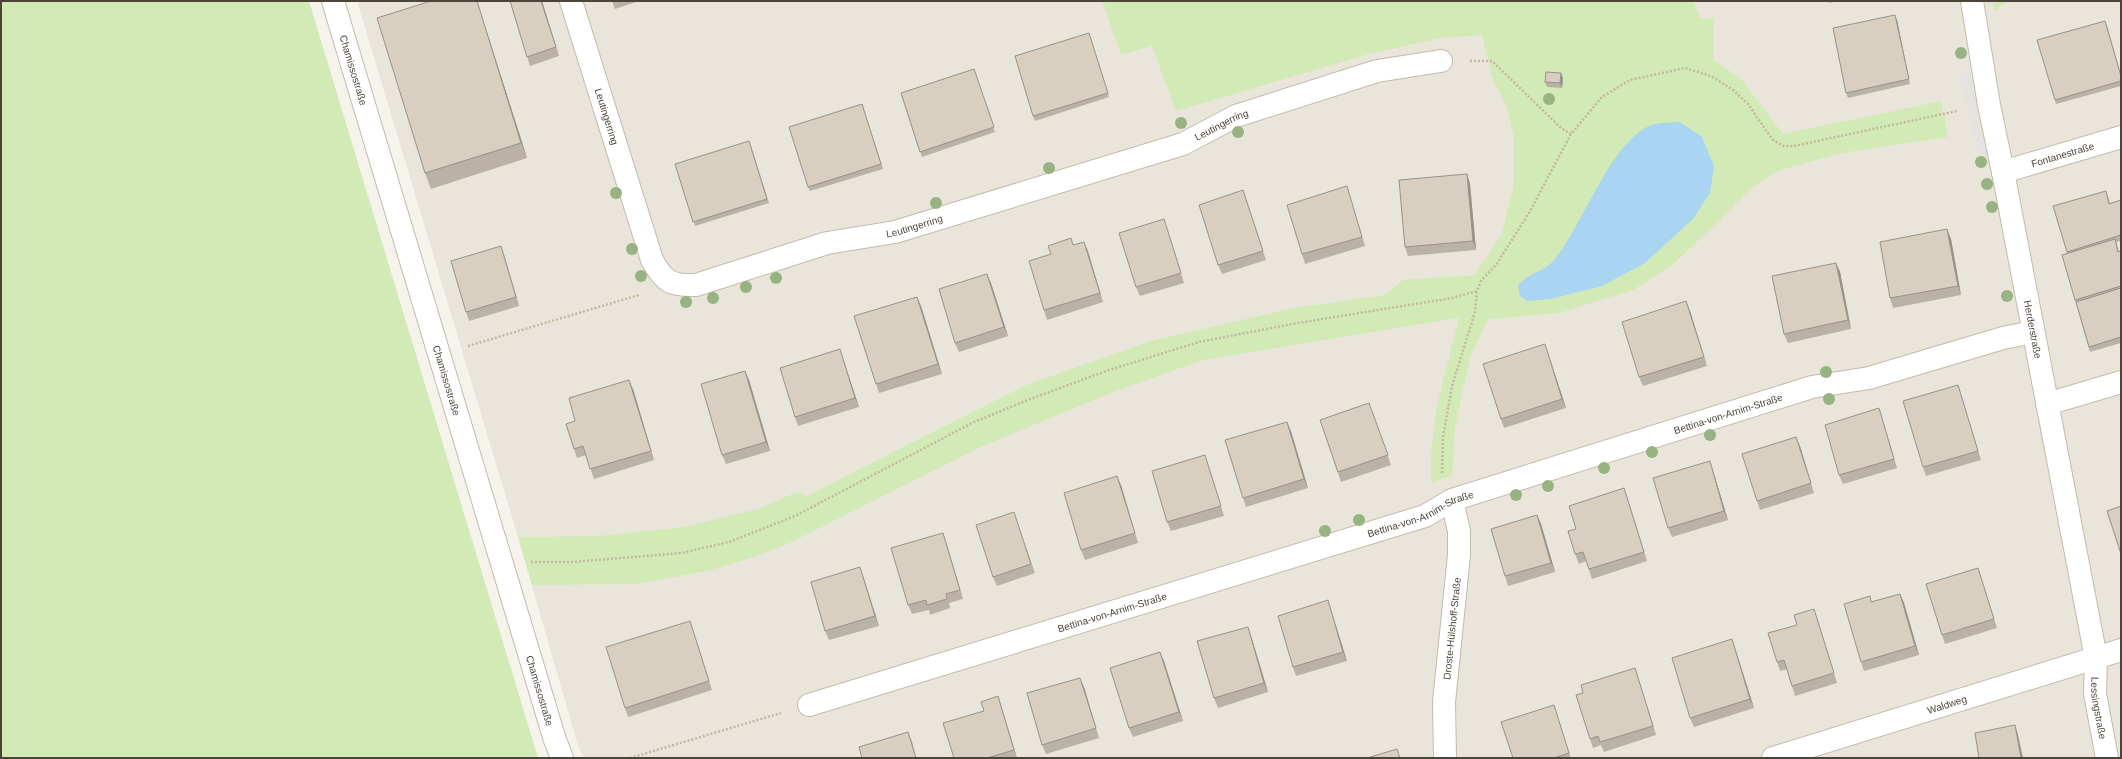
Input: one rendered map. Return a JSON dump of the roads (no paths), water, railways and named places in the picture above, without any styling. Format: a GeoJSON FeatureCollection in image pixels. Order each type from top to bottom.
{"type":"FeatureCollection","features":[{"type":"Feature","properties":{"kind":"street","name":"Chamissostraße"},"geometry":{"type":"LineString","coordinates":[[333,1],[500,562],[554,737],[562,758]]}},
{"type":"Feature","properties":{"kind":"street","name":"Leutingerring"},"geometry":{"type":"LineString","coordinates":[[571,1],[652,260],[660,274],[667,281],[680,285],[696,285],[827,243],[895,232],[1183,144],[1236,116],[1370,73],[1441,61]]}},
{"type":"Feature","properties":{"kind":"street","name":"Herderstraße"},"geometry":{"type":"LineString","coordinates":[[1972,1],[1988,105],[2003,172],[2096,658]]}},
{"type":"Feature","properties":{"kind":"street","name":"Fontanestraße"},"geometry":{"type":"LineString","coordinates":[[2003,172],[2121,137]]}},
{"type":"Feature","properties":{"kind":"street","name":"Bettina-von-Arnim-Straße"},"geometry":{"type":"LineString","coordinates":[[809,705],[1425,516],[1452,500],[1812,387],[1869,378],[2003,338],[2033,332]]}},
{"type":"Feature","properties":{"kind":"street"},"geometry":{"type":"LineString","coordinates":[[2047,404],[2121,382]]}},
{"type":"Feature","properties":{"kind":"street","name":"Droste-Hülshoff-Straße"},"geometry":{"type":"LineString","coordinates":[[1445,758],[1444,702],[1459,555],[1459,531],[1452,500]]}},
{"type":"Feature","properties":{"kind":"street","name":"Waldweg"},"geometry":{"type":"LineString","coordinates":[[1773,758],[2121,650]]}},
{"type":"Feature","properties":{"kind":"street","name":"Lessingstraße"},"geometry":{"type":"LineString","coordinates":[[2096,658],[2095,694],[2107,758]]}},
{"type":"Feature","properties":{"kind":"water"},"geometry":{"type":"Polygon","coordinates":[[[1680,122],[1702,137],[1714,166],[1710,193],[1693,219],[1645,263],[1602,286],[1550,299],[1527,301],[1520,296],[1518,286],[1521,282],[1550,264],[1565,245],[1608,169],[1620,152],[1633,138],[1650,125],[1680,122]]]}}]}
